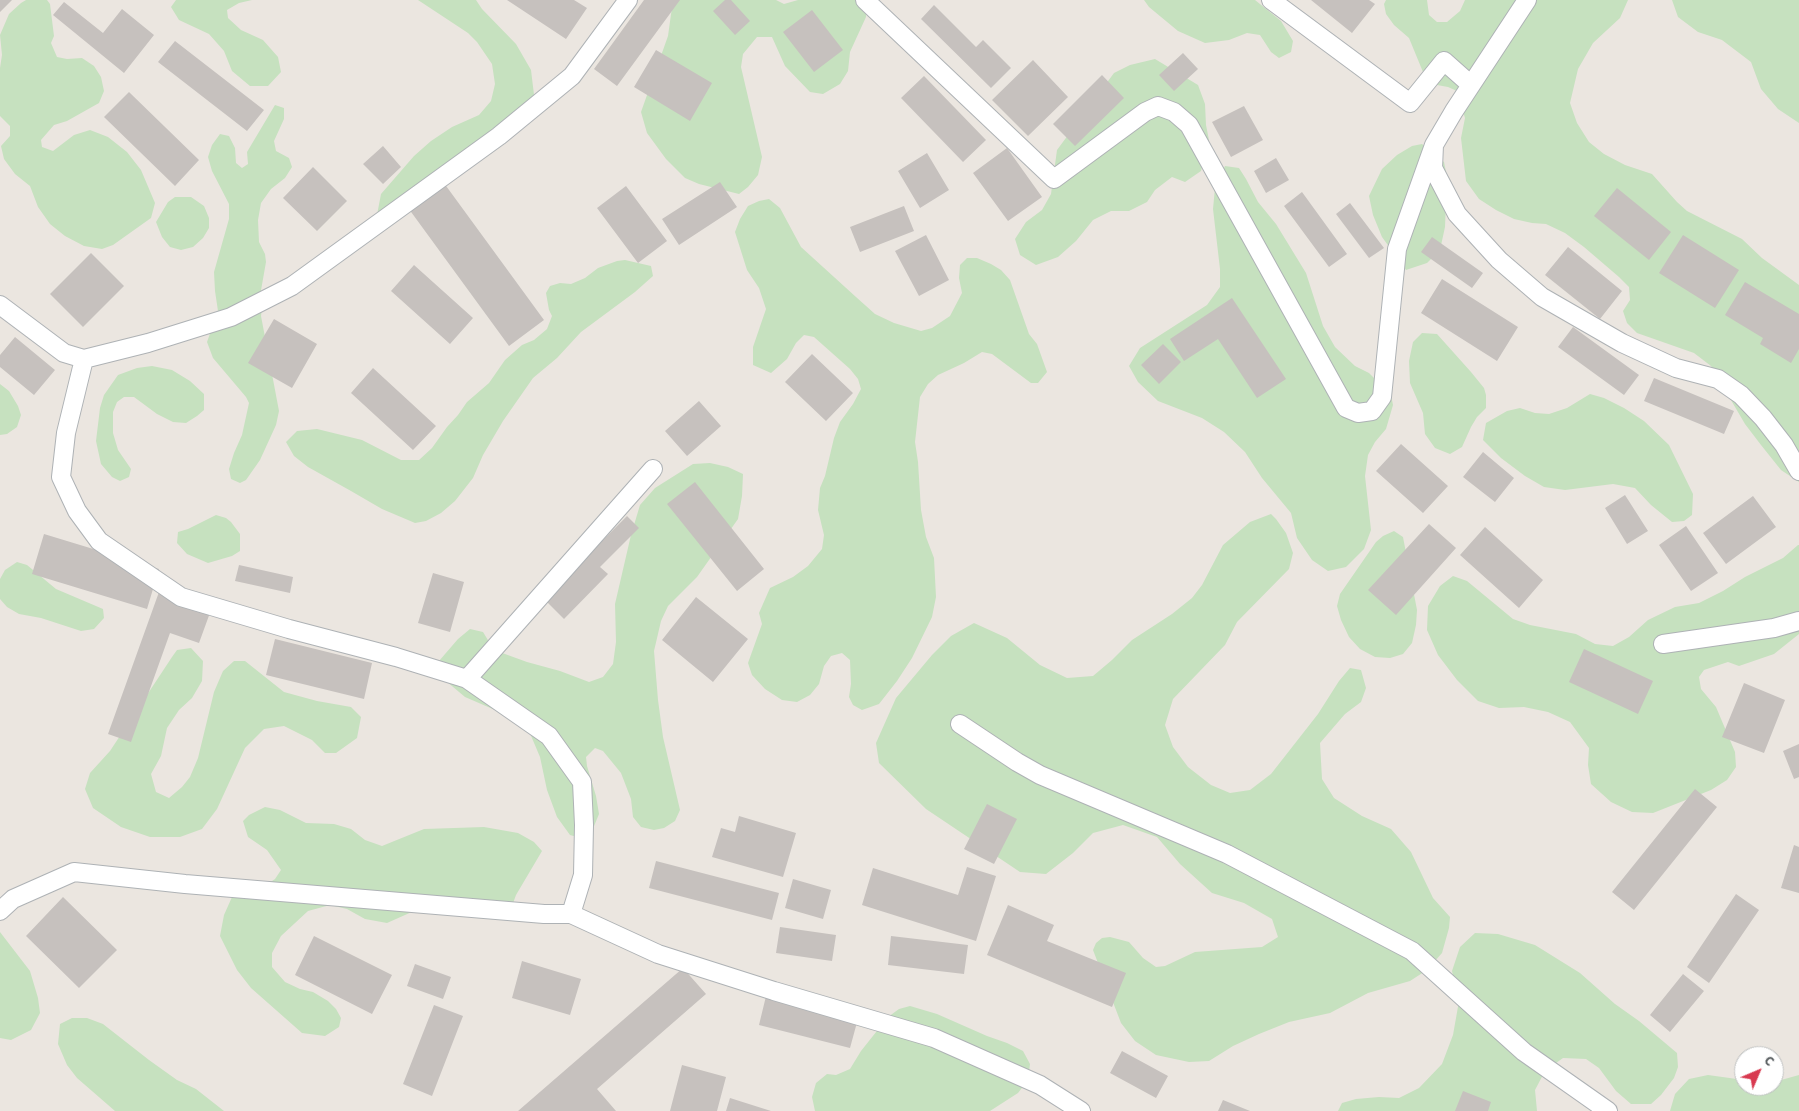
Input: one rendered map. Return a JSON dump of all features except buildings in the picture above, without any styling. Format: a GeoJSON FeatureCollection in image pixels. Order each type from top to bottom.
{"type":"FeatureCollection","features":[{"type":"Feature","properties":{"kind":"lane"},"geometry":{"type":"LineString","coordinates":[[0,305],[64,353],[84,359],[148,343],[231,317],[292,286],[499,136],[572,76],[628,0]]}},
{"type":"Feature","properties":{"kind":"lane"},"geometry":{"type":"LineString","coordinates":[[865,0],[1054,179],[1145,112],[1158,106],[1174,112],[1188,125],[1346,408],[1358,413],[1372,411],[1382,397],[1396,249],[1434,145],[1526,0]]}},
{"type":"Feature","properties":{"kind":"lane"},"geometry":{"type":"LineString","coordinates":[[1271,0],[1410,103],[1444,62],[1471,85]]}},
{"type":"Feature","properties":{"kind":"lane"},"geometry":{"type":"LineString","coordinates":[[1434,145],[1433,168],[1457,214],[1499,260],[1542,297],[1622,343],[1676,368],[1718,379],[1741,395],[1763,418],[1784,445],[1799,471]]}},
{"type":"Feature","properties":{"kind":"lane"},"geometry":{"type":"LineString","coordinates":[[84,359],[66,433],[61,477],[77,512],[99,541],[181,596],[289,629],[396,657],[467,679],[549,736],[582,782],[584,825],[583,875],[571,914]]}},
{"type":"Feature","properties":{"kind":"lane"},"geometry":{"type":"LineString","coordinates":[[467,679],[653,469]]}},
{"type":"Feature","properties":{"kind":"lane"},"geometry":{"type":"LineString","coordinates":[[1663,644],[1774,628],[1799,621]]}},
{"type":"Feature","properties":{"kind":"lane"},"geometry":{"type":"LineString","coordinates":[[960,724],[1040,775],[1228,854],[1412,950],[1524,1052],[1608,1111]]}},
{"type":"Feature","properties":{"kind":"lane"},"geometry":{"type":"LineString","coordinates":[[0,911],[13,899],[74,872],[185,884],[544,914],[571,914],[658,954],[783,994],[934,1038],[1040,1086],[1082,1111]]}},
{"type":"Feature","properties":{"kind":"green space"},"geometry":{"type":"Polygon","coordinates":[[[26,0],[47,0],[50,4],[54,36],[51,43],[57,57],[67,59],[82,58],[94,66],[101,77],[104,91],[99,103],[67,121],[54,125],[41,140],[42,147],[53,151],[74,135],[90,130],[108,137],[127,152],[141,170],[155,203],[151,218],[113,245],[102,249],[84,246],[65,236],[50,224],[38,207],[30,186],[15,174],[4,159],[1,146],[10,136],[10,126],[0,116],[0,68],[2,55],[0,35],[9,14],[26,0]]]}},
{"type":"Feature","properties":{"kind":"green space"},"geometry":{"type":"Polygon","coordinates":[[[176,0],[252,0],[239,3],[227,10],[228,18],[241,30],[263,40],[278,57],[281,72],[268,86],[250,86],[232,71],[224,51],[209,34],[179,20],[171,7],[176,0]]]}},
{"type":"Feature","properties":{"kind":"green space"},"geometry":{"type":"Polygon","coordinates":[[[418,0],[476,0],[482,9],[516,44],[531,70],[535,103],[519,130],[509,140],[377,215],[381,194],[414,156],[431,141],[452,127],[479,115],[491,101],[495,84],[492,64],[477,42],[468,33],[418,0]]]}},
{"type":"Feature","properties":{"kind":"green space"},"geometry":{"type":"Polygon","coordinates":[[[673,0],[776,0],[784,4],[798,0],[866,0],[866,17],[850,52],[848,71],[840,84],[823,94],[810,92],[785,66],[772,37],[757,37],[743,54],[741,67],[762,157],[758,175],[739,194],[699,184],[685,178],[666,159],[647,133],[641,112],[668,36],[673,0]]]}},
{"type":"Feature","properties":{"kind":"green space"},"geometry":{"type":"Polygon","coordinates":[[[1144,0],[1255,0],[1281,21],[1293,41],[1291,52],[1279,58],[1271,52],[1260,35],[1247,33],[1229,40],[1205,43],[1178,31],[1149,7],[1144,0]]]}},
{"type":"Feature","properties":{"kind":"green space"},"geometry":{"type":"Polygon","coordinates":[[[1386,0],[1427,0],[1429,15],[1437,22],[1447,22],[1460,11],[1465,0],[1628,0],[1620,18],[1593,43],[1578,69],[1570,103],[1577,123],[1589,142],[1604,154],[1625,165],[1652,174],[1687,211],[1742,239],[1762,258],[1799,285],[1799,482],[1781,470],[1745,424],[1711,366],[1694,353],[1637,333],[1627,323],[1623,311],[1630,300],[1629,287],[1619,277],[1565,233],[1546,224],[1514,219],[1479,199],[1466,181],[1461,138],[1465,118],[1457,91],[1437,85],[1423,72],[1409,38],[1394,25],[1386,14],[1384,4],[1386,0]]]}},
{"type":"Feature","properties":{"kind":"green space"},"geometry":{"type":"Polygon","coordinates":[[[1672,0],[1799,0],[1799,123],[1778,109],[1761,89],[1751,62],[1722,40],[1698,32],[1678,17],[1672,0]]]}},
{"type":"Feature","properties":{"kind":"green space"},"geometry":{"type":"Polygon","coordinates":[[[1155,59],[1198,85],[1205,104],[1209,140],[1201,171],[1185,182],[1172,177],[1155,190],[1147,202],[1129,211],[1111,211],[1093,220],[1076,241],[1058,257],[1036,265],[1020,255],[1015,239],[1026,222],[1042,210],[1051,194],[1057,150],[1114,73],[1130,65],[1155,59]]]}},
{"type":"Feature","properties":{"kind":"green space"},"geometry":{"type":"Polygon","coordinates":[[[275,105],[284,108],[284,119],[274,141],[276,151],[289,158],[292,167],[285,178],[271,189],[261,203],[258,220],[259,242],[265,254],[266,262],[260,296],[261,316],[279,411],[276,425],[260,460],[246,480],[240,483],[231,479],[229,469],[242,435],[249,403],[213,358],[207,342],[218,311],[214,272],[229,219],[229,204],[212,171],[208,157],[212,145],[220,134],[229,136],[235,148],[236,163],[242,168],[248,164],[247,152],[275,105]]]}},
{"type":"Feature","properties":{"kind":"green space"},"geometry":{"type":"Polygon","coordinates":[[[1422,144],[1444,162],[1447,177],[1445,227],[1440,250],[1427,263],[1406,270],[1382,237],[1373,215],[1369,196],[1382,169],[1397,155],[1412,146],[1422,144]]]}},
{"type":"Feature","properties":{"kind":"green space"},"geometry":{"type":"Polygon","coordinates":[[[1225,166],[1239,168],[1258,202],[1276,224],[1306,273],[1323,326],[1335,347],[1355,366],[1369,373],[1391,395],[1393,405],[1386,429],[1375,442],[1368,455],[1365,476],[1371,530],[1364,549],[1346,567],[1328,571],[1312,560],[1297,538],[1291,513],[1262,478],[1245,452],[1224,432],[1202,418],[1158,401],[1138,382],[1129,366],[1140,348],[1207,305],[1220,287],[1220,269],[1213,209],[1215,188],[1225,166]]]}},
{"type":"Feature","properties":{"kind":"green space"},"geometry":{"type":"Polygon","coordinates":[[[175,197],[191,197],[204,206],[209,218],[209,228],[203,238],[193,247],[181,250],[170,247],[162,237],[156,222],[168,202],[175,197]]]}},
{"type":"Feature","properties":{"kind":"green space"},"geometry":{"type":"Polygon","coordinates":[[[769,199],[780,208],[801,247],[875,314],[894,323],[921,331],[932,328],[950,316],[962,293],[959,278],[960,265],[967,258],[977,258],[1001,270],[1010,280],[1029,334],[1037,344],[1047,372],[1038,383],[1031,383],[992,354],[982,352],[938,375],[928,384],[920,397],[915,442],[921,510],[926,537],[934,558],[936,597],[932,617],[912,658],[897,681],[879,704],[862,710],[853,705],[849,697],[851,684],[850,660],[842,653],[831,656],[824,666],[819,684],[810,695],[797,702],[782,700],[765,689],[752,675],[748,663],[762,624],[759,613],[770,588],[793,577],[808,566],[822,549],[824,535],[818,510],[820,488],[840,422],[861,389],[858,379],[850,369],[814,337],[804,335],[796,343],[787,359],[771,373],[753,365],[753,347],[766,309],[759,288],[747,270],[735,232],[748,206],[769,199]]]}},
{"type":"Feature","properties":{"kind":"green space"},"geometry":{"type":"Polygon","coordinates":[[[625,260],[651,266],[653,276],[635,292],[581,332],[557,358],[533,378],[503,421],[483,455],[473,478],[455,501],[441,513],[426,521],[415,523],[382,509],[308,467],[294,456],[286,442],[297,431],[317,429],[362,440],[401,460],[419,460],[432,448],[467,402],[489,383],[505,360],[522,345],[534,340],[547,329],[552,316],[546,293],[550,286],[560,283],[571,284],[585,278],[598,268],[625,260]]]}},
{"type":"Feature","properties":{"kind":"green space"},"geometry":{"type":"Polygon","coordinates":[[[1422,333],[1437,334],[1484,388],[1486,395],[1486,408],[1477,417],[1462,447],[1450,454],[1435,448],[1425,434],[1423,413],[1410,383],[1409,361],[1413,342],[1422,333]]]}},
{"type":"Feature","properties":{"kind":"green space"},"geometry":{"type":"Polygon","coordinates":[[[152,366],[172,370],[190,381],[204,394],[204,410],[186,423],[173,422],[157,414],[134,397],[124,397],[117,402],[113,412],[113,433],[118,450],[131,469],[129,477],[120,481],[112,477],[101,464],[96,441],[100,408],[104,395],[118,375],[137,368],[152,366]]]}},
{"type":"Feature","properties":{"kind":"green space"},"geometry":{"type":"Polygon","coordinates":[[[0,384],[9,391],[21,415],[17,427],[7,434],[0,435],[0,384]]]}},
{"type":"Feature","properties":{"kind":"green space"},"geometry":{"type":"Polygon","coordinates":[[[1590,394],[1604,398],[1624,408],[1644,421],[1669,445],[1693,494],[1692,515],[1684,521],[1672,522],[1651,505],[1635,488],[1613,484],[1565,490],[1544,487],[1525,476],[1501,458],[1483,440],[1486,423],[1507,411],[1520,408],[1535,413],[1549,414],[1567,408],[1590,394]]]}},
{"type":"Feature","properties":{"kind":"green space"},"geometry":{"type":"Polygon","coordinates":[[[710,463],[728,467],[743,474],[738,519],[697,577],[668,606],[661,621],[654,651],[663,737],[680,810],[675,821],[664,828],[654,830],[641,827],[633,817],[631,799],[621,773],[603,751],[595,748],[586,757],[599,814],[592,831],[584,839],[570,835],[557,817],[547,790],[540,757],[529,731],[509,716],[465,697],[446,681],[439,661],[458,639],[470,629],[483,632],[494,650],[527,662],[560,671],[589,682],[603,677],[613,664],[616,642],[615,604],[640,505],[655,488],[693,464],[710,463]]]}},
{"type":"Feature","properties":{"kind":"green space"},"geometry":{"type":"Polygon","coordinates":[[[1271,514],[1286,533],[1293,553],[1289,569],[1237,622],[1225,645],[1173,699],[1165,725],[1173,747],[1188,767],[1211,785],[1230,793],[1250,790],[1271,774],[1318,714],[1339,681],[1350,668],[1361,670],[1366,688],[1361,702],[1345,714],[1320,743],[1322,779],[1334,798],[1362,816],[1391,829],[1411,852],[1433,898],[1450,917],[1449,928],[1442,953],[1427,970],[1410,981],[1368,993],[1330,1013],[1289,1022],[1233,1046],[1209,1061],[1189,1062],[1156,1055],[1135,1041],[1121,1023],[1093,950],[1096,943],[1102,938],[1110,937],[1129,942],[1143,958],[1156,967],[1165,966],[1195,952],[1262,947],[1278,937],[1272,919],[1244,903],[1212,893],[1180,864],[1157,837],[1123,825],[1093,833],[1073,853],[1046,874],[1020,872],[926,809],[879,763],[876,743],[896,698],[932,655],[951,636],[974,623],[1007,638],[1040,665],[1067,678],[1093,676],[1132,640],[1172,614],[1192,598],[1202,585],[1223,545],[1250,522],[1271,514]]]}},
{"type":"Feature","properties":{"kind":"green space"},"geometry":{"type":"Polygon","coordinates":[[[216,515],[226,518],[240,534],[240,551],[232,556],[208,563],[187,554],[177,543],[178,532],[216,515]]]}},
{"type":"Feature","properties":{"kind":"green space"},"geometry":{"type":"Polygon","coordinates":[[[1394,531],[1403,537],[1417,610],[1416,625],[1412,643],[1403,654],[1390,658],[1375,657],[1360,649],[1349,637],[1337,606],[1340,594],[1376,542],[1394,531]]]}},
{"type":"Feature","properties":{"kind":"green space"},"geometry":{"type":"Polygon","coordinates":[[[1798,545],[1799,634],[1774,654],[1739,666],[1728,662],[1704,670],[1699,677],[1701,689],[1716,707],[1735,752],[1736,767],[1727,780],[1711,790],[1653,813],[1632,812],[1611,802],[1591,784],[1588,765],[1589,748],[1570,722],[1548,712],[1524,707],[1499,708],[1478,701],[1457,680],[1438,655],[1427,630],[1428,606],[1440,586],[1453,576],[1467,581],[1513,619],[1530,625],[1576,634],[1595,644],[1613,646],[1629,637],[1648,620],[1675,607],[1699,603],[1723,591],[1745,577],[1783,558],[1798,545]]]}},
{"type":"Feature","properties":{"kind":"green space"},"geometry":{"type":"Polygon","coordinates":[[[17,562],[27,565],[56,589],[103,609],[104,618],[94,629],[81,631],[41,618],[19,614],[7,607],[0,599],[0,579],[5,570],[17,562]]]}},
{"type":"Feature","properties":{"kind":"green space"},"geometry":{"type":"Polygon","coordinates":[[[191,648],[203,661],[202,681],[192,698],[179,710],[167,728],[161,756],[151,774],[156,792],[169,798],[190,777],[198,758],[214,692],[223,671],[234,661],[245,661],[284,692],[317,701],[351,707],[361,717],[357,738],[336,753],[325,753],[312,740],[284,726],[264,729],[245,748],[217,809],[202,829],[180,837],[150,837],[121,827],[93,808],[85,789],[90,773],[110,751],[177,650],[191,648]]]}},
{"type":"Feature","properties":{"kind":"green space"},"geometry":{"type":"Polygon","coordinates":[[[265,807],[280,810],[306,823],[334,824],[351,829],[365,840],[382,846],[424,829],[484,827],[518,833],[534,842],[542,851],[516,895],[512,906],[423,907],[387,923],[365,919],[347,909],[330,905],[308,911],[281,936],[272,953],[272,967],[285,982],[300,989],[313,992],[328,1001],[341,1018],[339,1027],[325,1036],[302,1033],[251,988],[237,970],[220,936],[224,915],[232,897],[243,887],[266,885],[275,879],[281,870],[267,850],[248,837],[243,821],[249,815],[265,807]]]}},
{"type":"Feature","properties":{"kind":"green space"},"geometry":{"type":"Polygon","coordinates":[[[0,932],[30,971],[38,998],[40,1013],[31,1030],[11,1040],[0,1038],[0,932]]]}},
{"type":"Feature","properties":{"kind":"green space"},"geometry":{"type":"Polygon","coordinates":[[[1475,933],[1498,934],[1535,945],[1580,973],[1615,1004],[1639,1021],[1677,1053],[1678,1067],[1674,1078],[1661,1095],[1651,1104],[1631,1104],[1616,1091],[1599,1068],[1586,1059],[1563,1058],[1545,1071],[1535,1090],[1537,1111],[1338,1111],[1342,1103],[1356,1099],[1399,1098],[1419,1088],[1442,1064],[1453,1035],[1459,1001],[1452,971],[1460,947],[1475,933]]]}},
{"type":"Feature","properties":{"kind":"green space"},"geometry":{"type":"Polygon","coordinates":[[[910,1006],[937,1014],[1023,1051],[1030,1064],[1028,1080],[1018,1093],[990,1111],[815,1111],[812,1097],[816,1083],[827,1074],[836,1075],[850,1069],[861,1051],[888,1017],[899,1009],[910,1006]]]}},
{"type":"Feature","properties":{"kind":"green space"},"geometry":{"type":"Polygon","coordinates":[[[72,1018],[87,1018],[103,1024],[149,1060],[177,1080],[196,1089],[224,1111],[115,1111],[77,1078],[67,1065],[58,1044],[60,1024],[72,1018]]]}},
{"type":"Feature","properties":{"kind":"green space"},"geometry":{"type":"Polygon","coordinates":[[[1708,1075],[1734,1079],[1734,1096],[1784,1096],[1784,1079],[1799,1075],[1799,1111],[1670,1111],[1675,1094],[1689,1079],[1708,1075]]]}}]}
